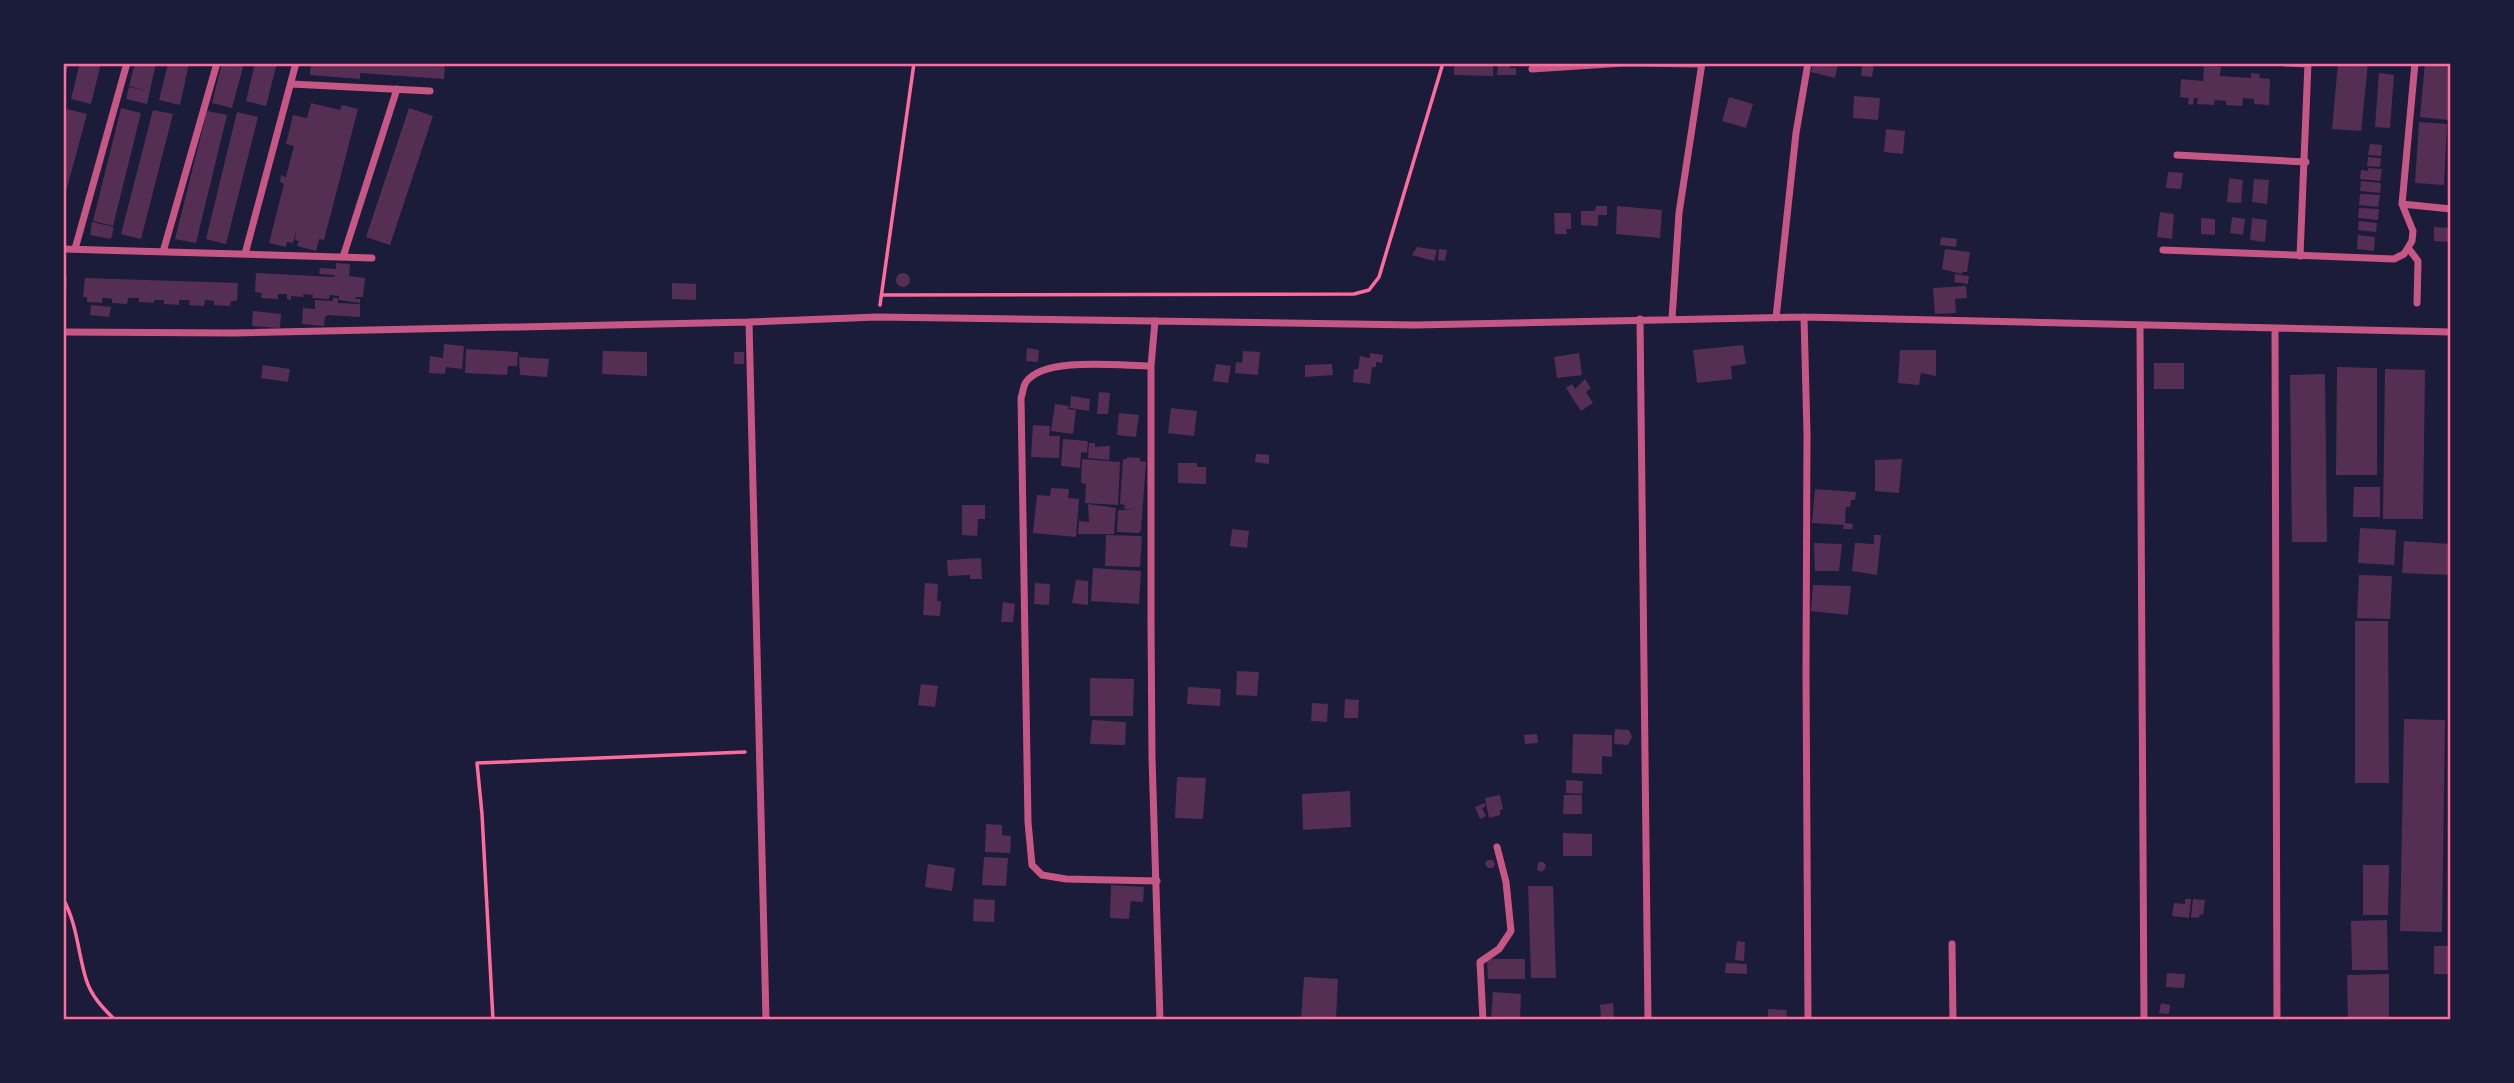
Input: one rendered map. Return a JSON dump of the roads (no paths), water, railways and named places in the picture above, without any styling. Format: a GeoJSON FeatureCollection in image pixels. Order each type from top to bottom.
{"type":"FeatureCollection","features":[{"type":"Feature","properties":{"kind":"street"},"geometry":{"type":"LineString","coordinates":[[75,249],[127,63]]}},
{"type":"Feature","properties":{"kind":"street"},"geometry":{"type":"LineString","coordinates":[[163,252],[217,63]]}},
{"type":"Feature","properties":{"kind":"street"},"geometry":{"type":"LineString","coordinates":[[244,254],[296,63]]}},
{"type":"Feature","properties":{"kind":"street"},"geometry":{"type":"LineString","coordinates":[[1532,69],[1624,63],[1702,64],[1679,212],[1672,319]]}},
{"type":"Feature","properties":{"kind":"street"},"geometry":{"type":"LineString","coordinates":[[1776,318],[1796,133],[1808,63]]}},
{"type":"Feature","properties":{"kind":"street"},"geometry":{"type":"LineString","coordinates":[[2286,63],[2308,64],[2300,256]]}},
{"type":"Feature","properties":{"kind":"street"},"geometry":{"type":"LineString","coordinates":[[2163,250],[2393,259],[2404,254],[2409,249],[2413,231],[2403,204],[2415,63]]}},
{"type":"Feature","properties":{"kind":"street"},"geometry":{"type":"LineString","coordinates":[[291,83],[429,90]]}},
{"type":"Feature","properties":{"kind":"street"},"geometry":{"type":"LineString","coordinates":[[343,257],[397,89]]}},
{"type":"Feature","properties":{"kind":"street"},"geometry":{"type":"LineString","coordinates":[[2177,155],[2306,162]]}},
{"type":"Feature","properties":{"kind":"street"},"geometry":{"type":"LineString","coordinates":[[2403,204],[2451,209]]}},
{"type":"Feature","properties":{"kind":"street"},"geometry":{"type":"LineString","coordinates":[[63,249],[372,258]]}},
{"type":"Feature","properties":{"kind":"street"},"geometry":{"type":"LineString","coordinates":[[2409,249],[2418,261],[2417,303]]}},
{"type":"Feature","properties":{"kind":"street"},"geometry":{"type":"LineString","coordinates":[[63,332],[235,333],[877,317],[1415,325],[1804,317],[2140,327],[2451,332]]}},
{"type":"Feature","properties":{"kind":"street"},"geometry":{"type":"LineString","coordinates":[[1804,317],[1807,434],[1808,1020]]}},
{"type":"Feature","properties":{"kind":"street"},"geometry":{"type":"LineString","coordinates":[[1640,319],[1648,1020]]}},
{"type":"Feature","properties":{"kind":"street"},"geometry":{"type":"LineString","coordinates":[[1156,321],[1151,366],[1152,744],[1160,1020]]}},
{"type":"Feature","properties":{"kind":"street"},"geometry":{"type":"LineString","coordinates":[[749,322],[766,1020]]}},
{"type":"Feature","properties":{"kind":"street"},"geometry":{"type":"LineString","coordinates":[[2140,327],[2144,1020]]}},
{"type":"Feature","properties":{"kind":"street"},"geometry":{"type":"LineString","coordinates":[[2275,329],[2277,1020]]}},
{"type":"Feature","properties":{"kind":"street"},"geometry":{"type":"LineString","coordinates":[[1151,366],[1062,365],[1036,373],[1025,383],[1021,398],[1031,865],[1042,875],[1066,879],[1157,881]]}},
{"type":"Feature","properties":{"kind":"street"},"geometry":{"type":"LineString","coordinates":[[1483,1020],[1480,962],[1499,949],[1511,931],[1506,882],[1497,847]]}},
{"type":"Feature","properties":{"kind":"street"},"geometry":{"type":"LineString","coordinates":[[1952,944],[1953,1020]]}}]}
